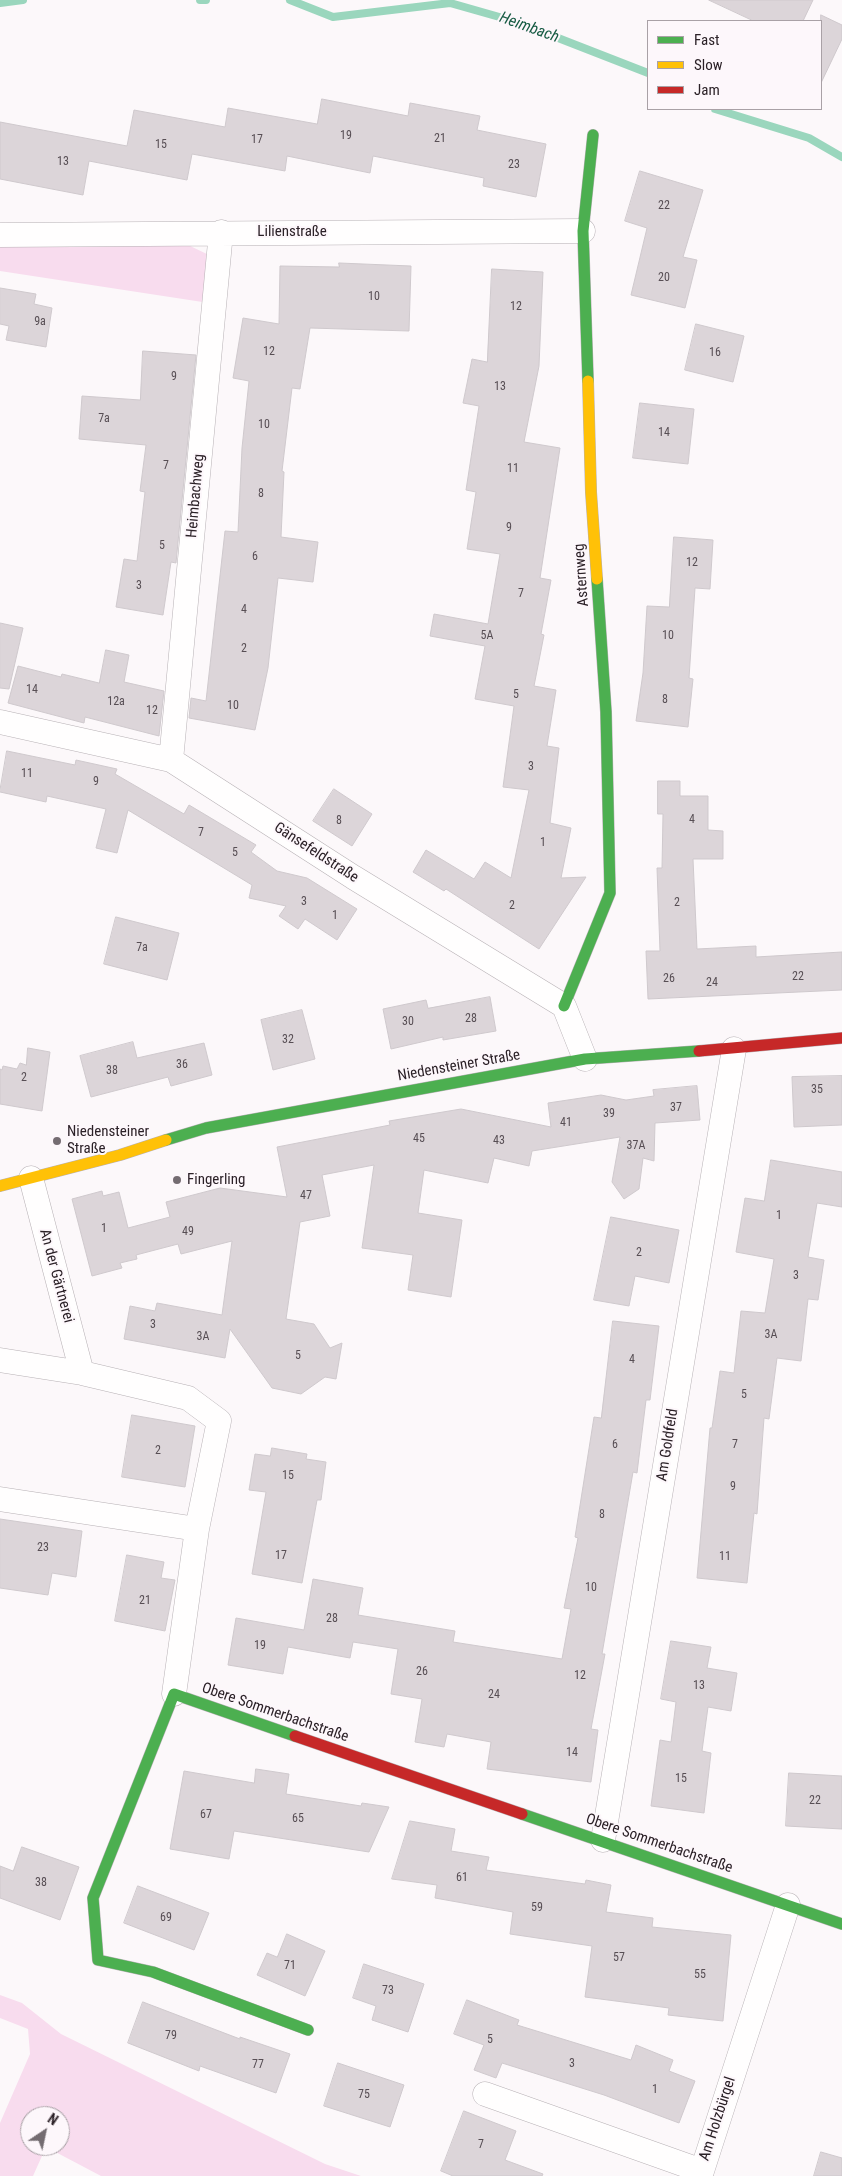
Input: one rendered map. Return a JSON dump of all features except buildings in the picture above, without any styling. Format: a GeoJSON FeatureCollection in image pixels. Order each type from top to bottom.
{"type":"FeatureCollection","features":[{"type":"Feature","properties":{"kind":"street","name":"Asternweg"},"geometry":{"type":"LineString","coordinates":[[564,1006],[610,893],[606,712],[591,492],[583,231],[593,135]]}},
{"type":"Feature","properties":{"kind":"street","name":"Lilienstraße"},"geometry":{"type":"LineString","coordinates":[[0,235],[583,231]]}},
{"type":"Feature","properties":{"kind":"street","name":"Heimbachweg"},"geometry":{"type":"LineString","coordinates":[[171,760],[221,232]]}},
{"type":"Feature","properties":{"kind":"street","name":"Gänsefeldstraße"},"geometry":{"type":"LineString","coordinates":[[0,722],[171,760],[352,877],[564,1006]]}},
{"type":"Feature","properties":{"kind":"street"},"geometry":{"type":"LineString","coordinates":[[564,1006],[585,1059]]}},
{"type":"Feature","properties":{"kind":"street","name":"Niedensteiner Straße"},"geometry":{"type":"LineString","coordinates":[[0,1186],[120,1155],[206,1128],[585,1059],[734,1049],[842,1038]]}},
{"type":"Feature","properties":{"kind":"street","name":"Am Goldfeld"},"geometry":{"type":"LineString","coordinates":[[603,1840],[734,1049]]}},
{"type":"Feature","properties":{"kind":"street","name":"An der Gärtnerei"},"geometry":{"type":"LineString","coordinates":[[31,1178],[82,1373]]}},
{"type":"Feature","properties":{"kind":"street"},"geometry":{"type":"LineString","coordinates":[[0,1360],[82,1373],[188,1398],[219,1421],[197,1529],[174,1694],[93,1898],[98,1960],[153,1972],[308,2030]]}},
{"type":"Feature","properties":{"kind":"street"},"geometry":{"type":"LineString","coordinates":[[0,1499],[197,1529]]}},
{"type":"Feature","properties":{"kind":"street","name":"Obere Sommerbachstraße"},"geometry":{"type":"LineString","coordinates":[[174,1694],[603,1840],[842,1924]]}},
{"type":"Feature","properties":{"kind":"street","name":"Am Holzbürgel"},"geometry":{"type":"LineString","coordinates":[[485,2094],[702,2171],[788,1905]]}},
{"type":"Feature","properties":{"kind":"shaded area"},"geometry":{"type":"Polygon","coordinates":[[[0,244],[186,244],[211,256],[209,303],[0,271],[0,244]]]}},
{"type":"Feature","properties":{"kind":"shaded area"},"geometry":{"type":"Polygon","coordinates":[[[0,1995],[22,2003],[61,2034],[325,2164],[361,2176],[101,2176],[63,2156],[70,2156],[70,2106],[20,2106],[20,2156],[42,2156],[33,2176],[0,2176],[0,2123],[30,2054],[28,2029],[0,2018],[0,1995]]]}},
{"type":"Feature","properties":{"kind":"waterway","name":"Heimbach"},"geometry":{"type":"LineString","coordinates":[[0,3],[23,0]]}},
{"type":"Feature","properties":{"kind":"waterway","name":"Heimbach"},"geometry":{"type":"LineString","coordinates":[[200,0],[206,0]]}},
{"type":"Feature","properties":{"kind":"waterway","name":"Heimbach"},"geometry":{"type":"LineString","coordinates":[[290,0],[333,17],[450,3],[517,22],[647,73]]}},
{"type":"Feature","properties":{"kind":"waterway","name":"Heimbach"},"geometry":{"type":"LineString","coordinates":[[718,110],[809,138],[842,157]]}},
{"type":"Feature","properties":{"kind":"traffic: fast"},"geometry":{"type":"LineString","coordinates":[[588,381],[583,231],[593,135]]}},
{"type":"Feature","properties":{"kind":"traffic: fast"},"geometry":{"type":"LineString","coordinates":[[564,1006],[610,893],[606,712],[597,579]]}},
{"type":"Feature","properties":{"kind":"traffic: fast"},"geometry":{"type":"LineString","coordinates":[[166,1140],[206,1128],[585,1059],[699,1051]]}},
{"type":"Feature","properties":{"kind":"traffic: fast"},"geometry":{"type":"LineString","coordinates":[[295,1736],[174,1694],[93,1898],[98,1960],[153,1972],[308,2030]]}},
{"type":"Feature","properties":{"kind":"traffic: fast"},"geometry":{"type":"LineString","coordinates":[[522,1814],[842,1924]]}},
{"type":"Feature","properties":{"kind":"traffic: slow"},"geometry":{"type":"LineString","coordinates":[[588,381],[591,492],[597,579]]}},
{"type":"Feature","properties":{"kind":"traffic: slow"},"geometry":{"type":"LineString","coordinates":[[0,1186],[120,1155],[166,1140]]}},
{"type":"Feature","properties":{"kind":"traffic: jam"},"geometry":{"type":"LineString","coordinates":[[699,1051],[842,1038]]}},
{"type":"Feature","properties":{"kind":"traffic: jam"},"geometry":{"type":"LineString","coordinates":[[295,1736],[522,1814]]}},
{"type":"Feature","properties":{"kind":"place","name":"Niedensteiner Straße"},"geometry":{"type":"Point","coordinates":[57,1141]}},
{"type":"Feature","properties":{"kind":"place","name":"Fingerling"},"geometry":{"type":"Point","coordinates":[177,1180]}}]}
